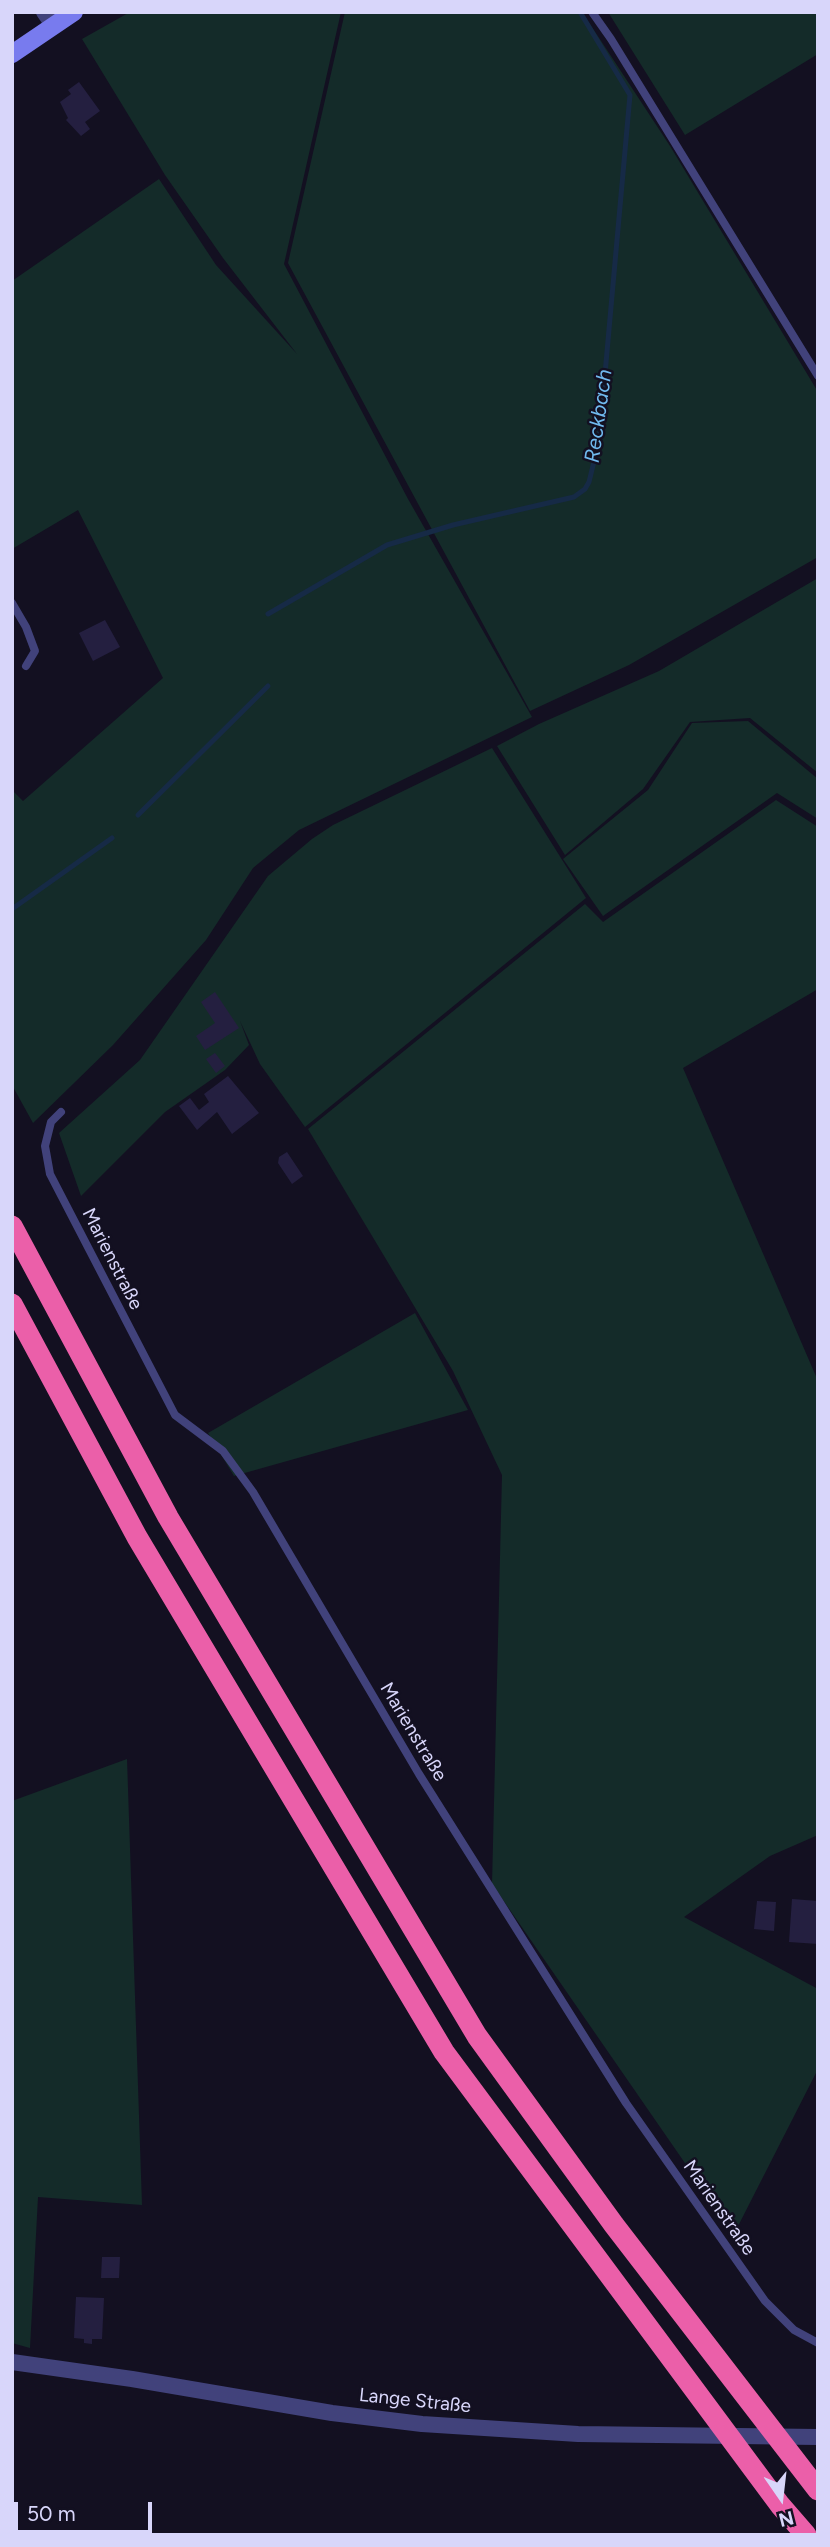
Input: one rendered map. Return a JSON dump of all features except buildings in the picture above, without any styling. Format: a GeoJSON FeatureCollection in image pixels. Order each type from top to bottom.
{"type":"FeatureCollection","features":[{"type":"Feature","properties":{"kind":"highway"},"geometry":{"type":"LineString","coordinates":[[12,1226],[168,1517],[477,2036],[614,2225],[818,2490]]}},
{"type":"Feature","properties":{"kind":"highway"},"geometry":{"type":"LineString","coordinates":[[12,1304],[137,1537],[444,2052],[780,2505],[806,2535]]}},
{"type":"Feature","properties":{"kind":"street"},"geometry":{"type":"LineString","coordinates":[[12,54],[49,18],[74,12]]}},
{"type":"Feature","properties":{"kind":"street","name":"Lange Straße"},"geometry":{"type":"LineString","coordinates":[[12,2362],[132,2379],[331,2413],[422,2424],[578,2434],[818,2437]]}},
{"type":"Feature","properties":{"kind":"lane"},"geometry":{"type":"LineString","coordinates":[[592,12],[818,376]]}},
{"type":"Feature","properties":{"kind":"lane"},"geometry":{"type":"LineString","coordinates":[[12,603],[35,650],[26,666]]}},
{"type":"Feature","properties":{"kind":"lane","name":"Marienstraße"},"geometry":{"type":"LineString","coordinates":[[61,1112],[51,1122],[45,1146],[50,1174],[175,1415],[223,1451],[253,1492],[419,1774],[633,2114],[765,2301],[794,2330],[818,2343]]}},
{"type":"Feature","properties":{"kind":"green space"},"geometry":{"type":"Polygon","coordinates":[[[130,12],[341,12],[284,264],[408,499],[532,717],[299,830],[253,868],[206,940],[113,1045],[33,1123],[12,1085],[12,790],[23,801],[163,678],[78,510],[12,549],[12,281],[159,179],[216,265],[297,354],[223,258],[165,175],[82,39],[130,12]]]}},
{"type":"Feature","properties":{"kind":"green space"},"geometry":{"type":"Polygon","coordinates":[[[345,12],[582,12],[670,146],[818,392],[818,557],[629,665],[530,711],[288,263],[345,12]]]}},
{"type":"Feature","properties":{"kind":"green space"},"geometry":{"type":"Polygon","coordinates":[[[608,12],[818,12],[818,54],[685,135],[608,12]]]}},
{"type":"Feature","properties":{"kind":"green space"},"geometry":{"type":"Polygon","coordinates":[[[818,578],[818,773],[750,718],[690,722],[643,789],[565,855],[497,746],[539,724],[659,671],[818,578]]]}},
{"type":"Feature","properties":{"kind":"green space"},"geometry":{"type":"Polygon","coordinates":[[[748,721],[818,779],[818,819],[777,793],[603,916],[563,859],[648,790],[692,723],[748,721]]]}},
{"type":"Feature","properties":{"kind":"green space"},"geometry":{"type":"Polygon","coordinates":[[[492,748],[586,898],[305,1127],[260,1064],[240,1021],[249,1045],[225,1070],[165,1112],[81,1196],[59,1133],[140,1060],[268,876],[333,825],[492,748]]]}},
{"type":"Feature","properties":{"kind":"green space"},"geometry":{"type":"Polygon","coordinates":[[[776,800],[818,827],[818,989],[683,1068],[818,1381],[818,1835],[770,1856],[684,1917],[818,1989],[818,2069],[734,2234],[492,1884],[502,1475],[453,1371],[308,1129],[585,904],[603,922],[776,800]]]}},
{"type":"Feature","properties":{"kind":"green space"},"geometry":{"type":"Polygon","coordinates":[[[415,1313],[468,1410],[234,1476],[208,1433],[415,1313]]]}},
{"type":"Feature","properties":{"kind":"green space"},"geometry":{"type":"Polygon","coordinates":[[[127,1759],[142,2205],[38,2197],[30,2348],[12,2343],[12,1801],[127,1759]]]}},
{"type":"Feature","properties":{"kind":"waterway","name":"Reckbach"},"geometry":{"type":"LineString","coordinates":[[268,614],[387,545],[453,525],[574,497],[585,489],[589,482],[599,441],[630,95],[580,12]]}},
{"type":"Feature","properties":{"kind":"waterway","name":"Reckbach"},"geometry":{"type":"LineString","coordinates":[[138,815],[268,686]]}},
{"type":"Feature","properties":{"kind":"waterway","name":"Reckbach"},"geometry":{"type":"LineString","coordinates":[[12,909],[112,838]]}}]}
